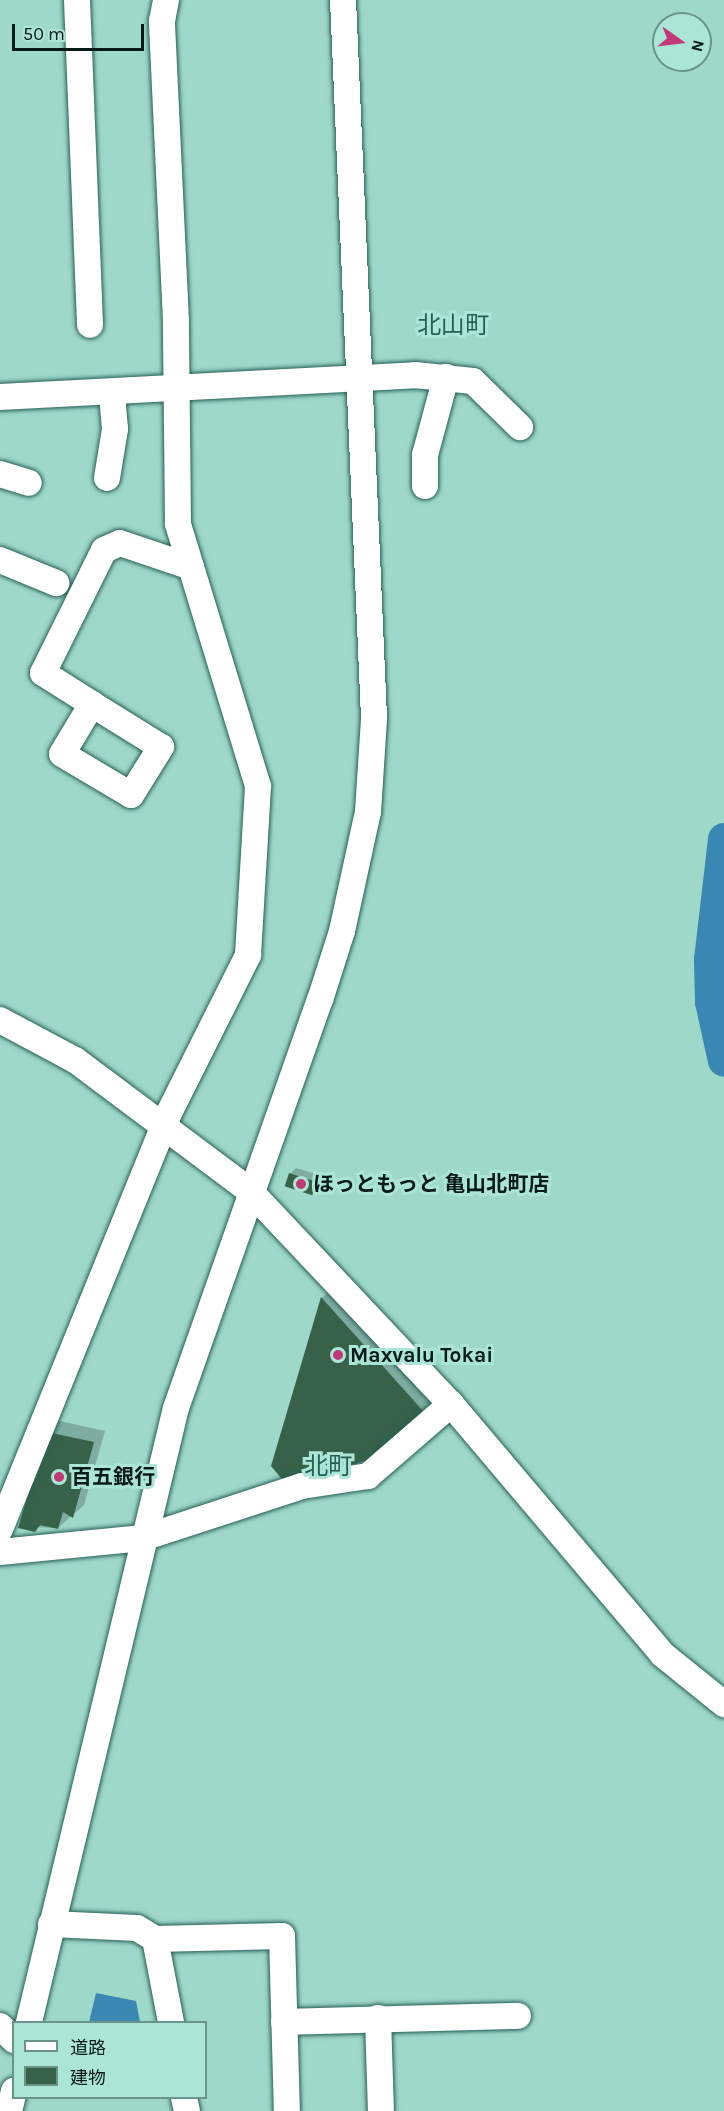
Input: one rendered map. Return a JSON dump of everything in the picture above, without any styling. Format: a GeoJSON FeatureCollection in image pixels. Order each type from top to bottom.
{"type":"FeatureCollection","features":[{"type":"Feature","properties":{"kind":"street"},"geometry":{"type":"LineString","coordinates":[[77,0],[90,326]]}},
{"type":"Feature","properties":{"kind":"street"},"geometry":{"type":"LineString","coordinates":[[0,1529],[163,1127],[246,966],[258,786],[178,524],[162,21],[166,0]]}},
{"type":"Feature","properties":{"kind":"street"},"geometry":{"type":"LineString","coordinates":[[29,2021],[143,1538],[177,1408],[249,1190],[338,943],[368,812],[374,718],[362,378],[343,0]]}},
{"type":"Feature","properties":{"kind":"street"},"geometry":{"type":"LineString","coordinates":[[425,486],[425,455],[446,377]]}},
{"type":"Feature","properties":{"kind":"street"},"geometry":{"type":"LineString","coordinates":[[0,397],[112,394],[362,378],[446,377],[472,381],[520,427]]}},
{"type":"Feature","properties":{"kind":"street"},"geometry":{"type":"LineString","coordinates":[[107,478],[116,429],[112,394]]}},
{"type":"Feature","properties":{"kind":"street"},"geometry":{"type":"LineString","coordinates":[[0,474],[29,483]]}},
{"type":"Feature","properties":{"kind":"street"},"geometry":{"type":"LineString","coordinates":[[92,704],[43,673],[104,550],[120,543],[191,567]]}},
{"type":"Feature","properties":{"kind":"street"},"geometry":{"type":"LineString","coordinates":[[0,560],[56,583]]}},
{"type":"Feature","properties":{"kind":"street"},"geometry":{"type":"LineString","coordinates":[[0,1020],[75,1060],[249,1190],[451,1404],[645,1635],[724,1704]]}},
{"type":"Feature","properties":{"kind":"street"},"geometry":{"type":"LineString","coordinates":[[0,1552],[143,1538],[302,1486],[368,1476],[451,1404]]}},
{"type":"Feature","properties":{"kind":"street"},"geometry":{"type":"LineString","coordinates":[[51,1924],[137,1928],[155,1939],[282,1936],[287,2111]]}},
{"type":"Feature","properties":{"kind":"street"},"geometry":{"type":"LineString","coordinates":[[155,1939],[171,2021]]}},
{"type":"Feature","properties":{"kind":"street"},"geometry":{"type":"LineString","coordinates":[[284,2022],[518,2016]]}},
{"type":"Feature","properties":{"kind":"street"},"geometry":{"type":"LineString","coordinates":[[378,2018],[381,2111]]}},
{"type":"Feature","properties":{"kind":"street"},"geometry":{"type":"LineString","coordinates":[[0,2026],[12,2038]]}},
{"type":"Feature","properties":{"kind":"water"},"geometry":{"type":"Polygon","coordinates":[[[96,1993],[136,2001],[140,2021],[89,2021],[96,1993]]]}},
{"type":"Feature","properties":{"kind":"building","name":"ほっともっと 亀山北町店"},"geometry":{"type":"Polygon","coordinates":[[[289,1173],[317,1182],[312,1195],[285,1186],[289,1173]]]}},
{"type":"Feature","properties":{"kind":"building","name":"Maxvalu Tokai"},"geometry":{"type":"Polygon","coordinates":[[[321,1297],[424,1412],[368,1460],[295,1482],[281,1478],[271,1466],[321,1297]]]}},
{"type":"Feature","properties":{"kind":"building","name":"百五銀行"},"geometry":{"type":"Polygon","coordinates":[[[47,1432],[94,1442],[73,1518],[63,1512],[58,1529],[40,1525],[35,1532],[18,1528],[47,1432]]]}},
{"type":"Feature","properties":{"kind":"waterway"},"geometry":{"type":"LineString","coordinates":[[724,839],[710,960],[711,1002],[724,1061]]}},
{"type":"Feature","properties":{"kind":"place","name":"ほっともっと 亀山北町店"},"geometry":{"type":"Point","coordinates":[301,1184]}},
{"type":"Feature","properties":{"kind":"place","name":"Maxvalu Tokai"},"geometry":{"type":"Point","coordinates":[338,1355]}},
{"type":"Feature","properties":{"kind":"place","name":"百五銀行"},"geometry":{"type":"Point","coordinates":[59,1477]}},
{"type":"Feature","properties":{"kind":"district","name":"北山町"},"geometry":{"type":"Point","coordinates":[453,326]}},
{"type":"Feature","properties":{"kind":"district","name":"北町"},"geometry":{"type":"Point","coordinates":[328,1467]}}]}
